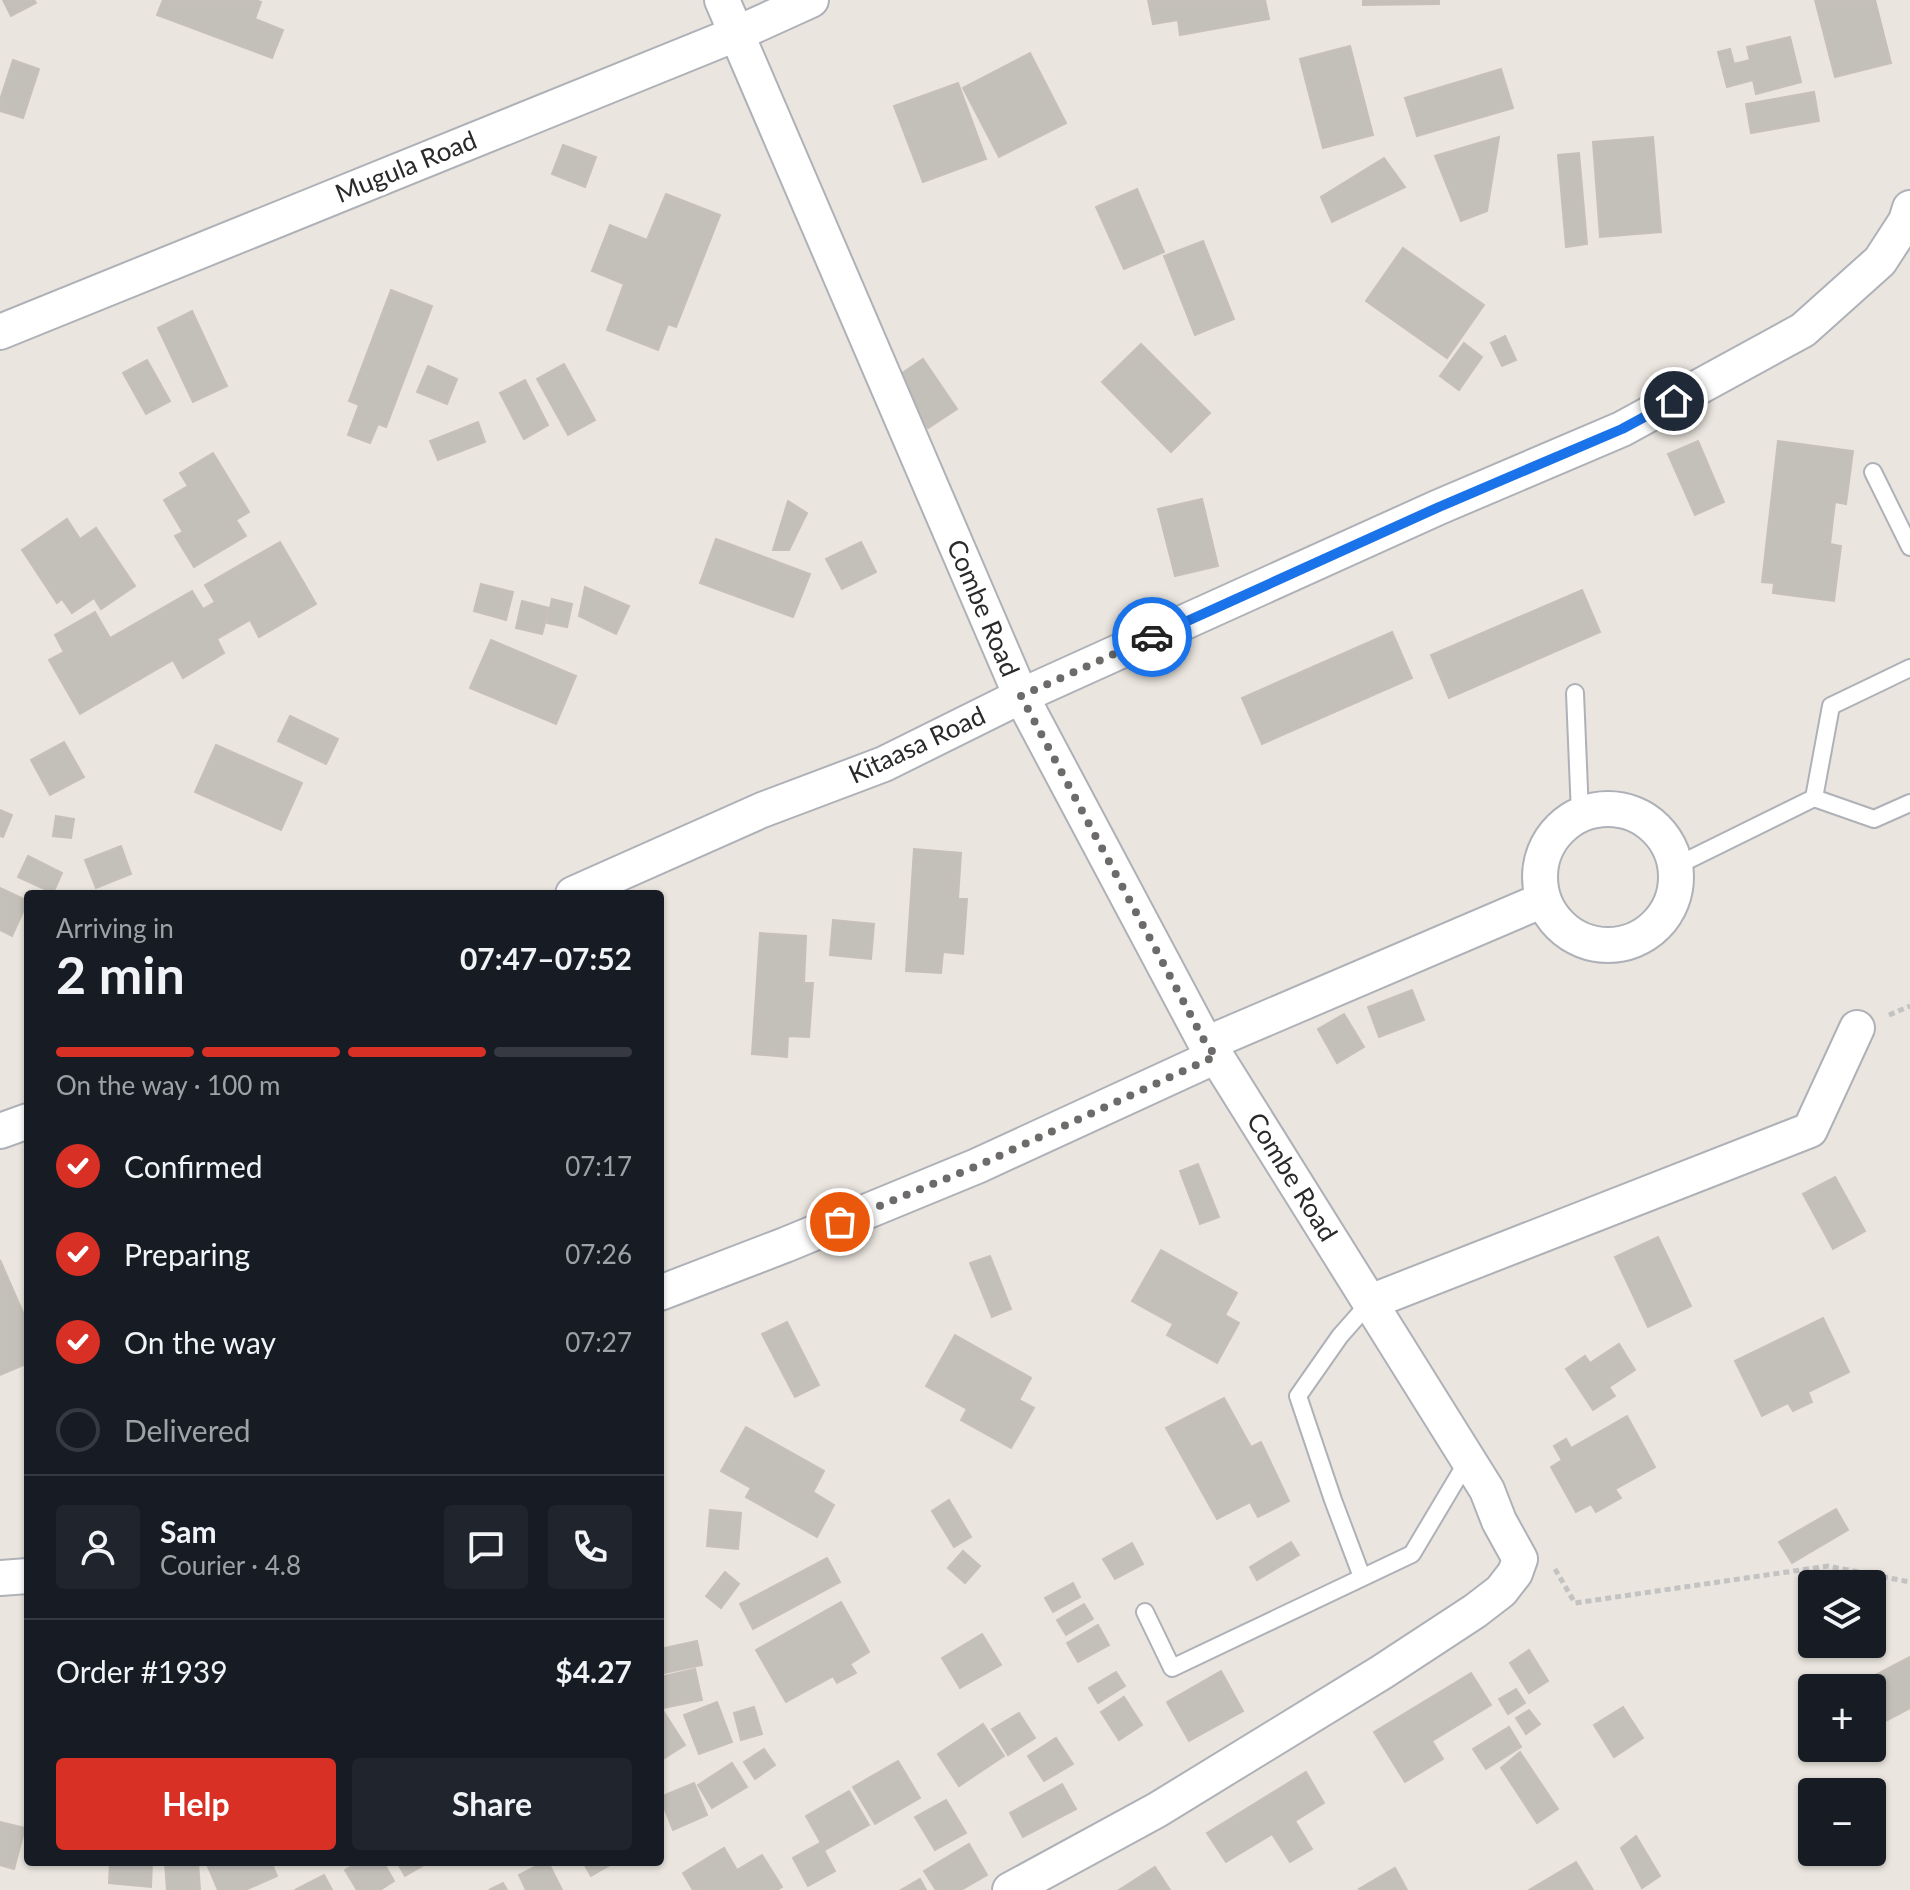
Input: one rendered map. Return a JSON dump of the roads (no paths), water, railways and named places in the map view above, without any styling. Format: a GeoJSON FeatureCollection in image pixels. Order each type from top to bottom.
{"type":"FeatureCollection","features":[{"type":"Feature","properties":{"kind":"street","name":"Combe Road"},"geometry":{"type":"LineString","coordinates":[[722,0],[1021,696],[1211,1050],[1487,1490],[1499,1521],[1520,1559],[1515,1573],[1501,1591],[1382,1672],[1157,1810],[1010,1890]]}},
{"type":"Feature","properties":{"kind":"street","name":"Mugula Road"},"geometry":{"type":"LineString","coordinates":[[0,332],[736,34],[811,0]]}},
{"type":"Feature","properties":{"kind":"street","name":"Kitaasa Road"},"geometry":{"type":"LineString","coordinates":[[582,890],[762,810],[884,764],[1021,696],[1439,507],[1622,429],[1803,330],[1880,261],[1906,221],[1910,208]]}},
{"type":"Feature","properties":{"kind":"street"},"geometry":{"type":"LineString","coordinates":[[1610,808],[1640,817],[1664,837],[1676,866],[1673,899],[1655,928],[1626,944],[1592,945],[1562,929],[1543,900],[1540,866],[1554,835],[1580,814],[1610,808]]}},
{"type":"Feature","properties":{"kind":"street"},"geometry":{"type":"LineString","coordinates":[[664,1291],[977,1166],[1211,1050],[1543,900]]}},
{"type":"Feature","properties":{"kind":"street"},"geometry":{"type":"LineString","coordinates":[[1370,1302],[1810,1130],[1857,1028]]}},
{"type":"Feature","properties":{"kind":"street"},"geometry":{"type":"LineString","coordinates":[[0,1131],[24,1122]]}},
{"type":"Feature","properties":{"kind":"street"},"geometry":{"type":"LineString","coordinates":[[0,1578],[24,1576]]}},
{"type":"Feature","properties":{"kind":"lane"},"geometry":{"type":"LineString","coordinates":[[1873,472],[1910,547]]}},
{"type":"Feature","properties":{"kind":"lane"},"geometry":{"type":"LineString","coordinates":[[1814,798],[1831,706],[1910,668]]}},
{"type":"Feature","properties":{"kind":"lane"},"geometry":{"type":"LineString","coordinates":[[1575,693],[1580,814]]}},
{"type":"Feature","properties":{"kind":"lane"},"geometry":{"type":"LineString","coordinates":[[1676,866],[1814,798],[1874,819],[1910,803]]}},
{"type":"Feature","properties":{"kind":"lane"},"geometry":{"type":"LineString","coordinates":[[1362,1577],[1298,1396],[1340,1336],[1370,1302]]}},
{"type":"Feature","properties":{"kind":"lane"},"geometry":{"type":"LineString","coordinates":[[1145,1612],[1172,1668],[1412,1554],[1468,1460]]}}]}
